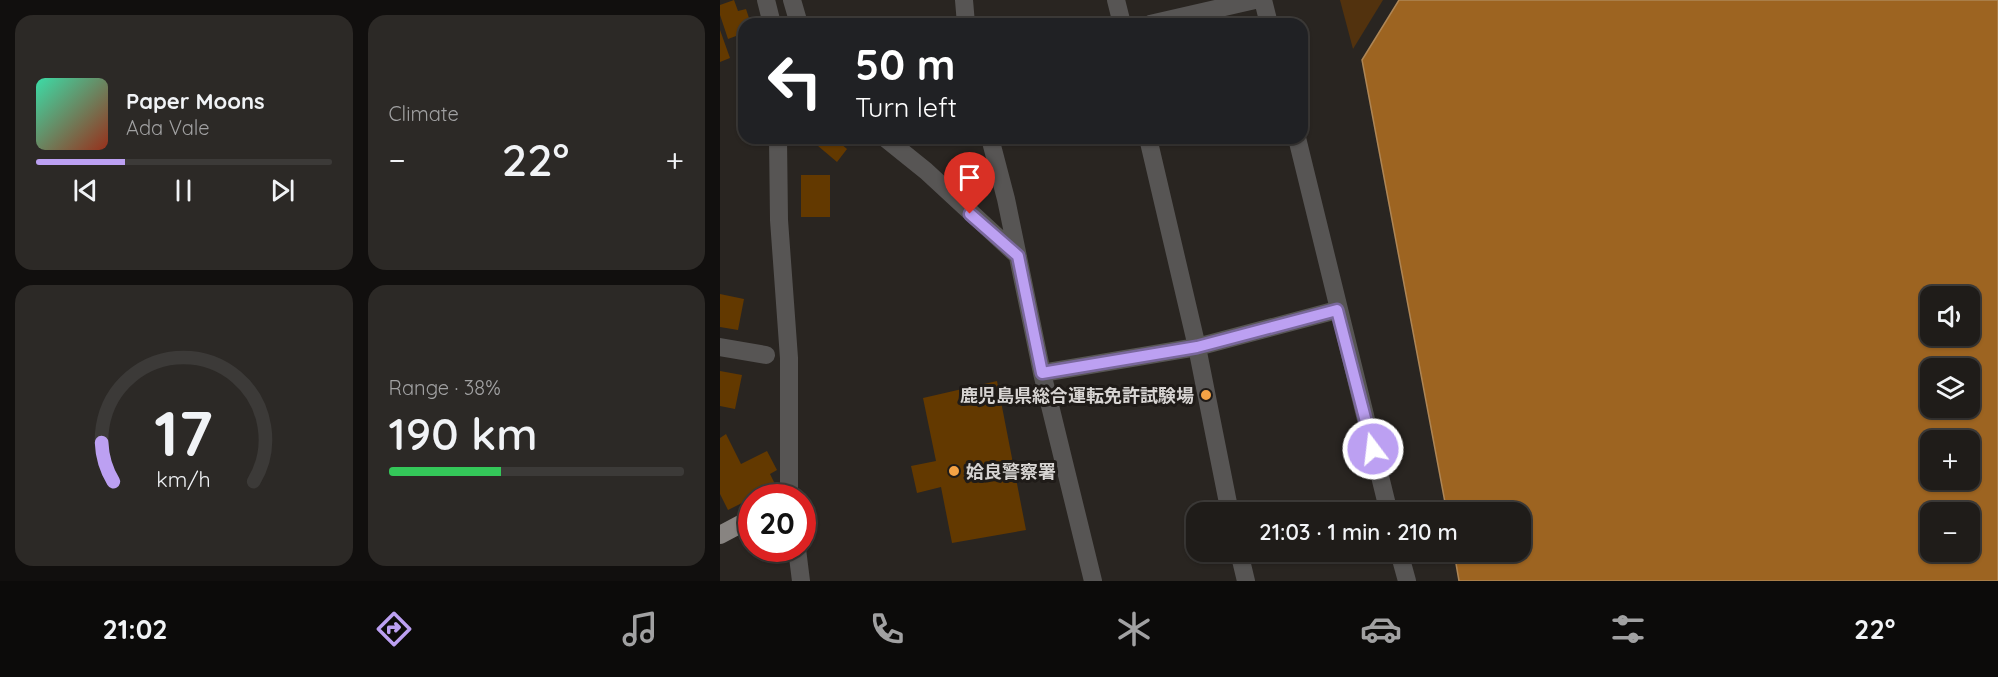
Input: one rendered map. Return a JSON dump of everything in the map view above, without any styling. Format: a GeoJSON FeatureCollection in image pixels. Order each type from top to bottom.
{"type":"FeatureCollection","features":[{"type":"Feature","properties":{"kind":"main road"},"geometry":{"type":"LineString","coordinates":[[720,535],[738,525]]}},
{"type":"Feature","properties":{"kind":"street"},"geometry":{"type":"LineString","coordinates":[[766,0],[770,18]]}},
{"type":"Feature","properties":{"kind":"street"},"geometry":{"type":"LineString","coordinates":[[792,0],[797,18]]}},
{"type":"Feature","properties":{"kind":"street"},"geometry":{"type":"LineString","coordinates":[[963,0],[965,18]]}},
{"type":"Feature","properties":{"kind":"street"},"geometry":{"type":"LineString","coordinates":[[1116,0],[1120,18]]}},
{"type":"Feature","properties":{"kind":"street"},"geometry":{"type":"LineString","coordinates":[[1176,18],[1255,0]]}},
{"type":"Feature","properties":{"kind":"street"},"geometry":{"type":"LineString","coordinates":[[1263,0],[1268,18]]}},
{"type":"Feature","properties":{"kind":"street"},"geometry":{"type":"LineString","coordinates":[[778,144],[779,220],[789,358],[789,484]]}},
{"type":"Feature","properties":{"kind":"street"},"geometry":{"type":"LineString","coordinates":[[892,144],[926,171],[1018,256]]}},
{"type":"Feature","properties":{"kind":"street"},"geometry":{"type":"LineString","coordinates":[[991,144],[1042,373],[1093,581]]}},
{"type":"Feature","properties":{"kind":"street"},"geometry":{"type":"LineString","coordinates":[[1149,144],[1197,347],[1228,502]]}},
{"type":"Feature","properties":{"kind":"street"},"geometry":{"type":"LineString","coordinates":[[1297,144],[1386,502]]}},
{"type":"Feature","properties":{"kind":"street"},"geometry":{"type":"LineString","coordinates":[[1042,373],[1197,347],[1337,310]]}},
{"type":"Feature","properties":{"kind":"street"},"geometry":{"type":"LineString","coordinates":[[720,347],[766,355]]}},
{"type":"Feature","properties":{"kind":"street"},"geometry":{"type":"LineString","coordinates":[[799,562],[801,581]]}},
{"type":"Feature","properties":{"kind":"street"},"geometry":{"type":"LineString","coordinates":[[1241,562],[1246,581]]}},
{"type":"Feature","properties":{"kind":"street"},"geometry":{"type":"LineString","coordinates":[[1402,562],[1407,581]]}},
{"type":"Feature","properties":{"kind":"shaded area"},"geometry":{"type":"Polygon","coordinates":[[[1340,0],[1383,0],[1353,49],[1340,0]]]}},
{"type":"Feature","properties":{"kind":"shaded area"},"geometry":{"type":"Polygon","coordinates":[[[1399,0],[1998,0],[1998,581],[1459,581],[1456,562],[1531,562],[1531,502],[1445,502],[1362,60],[1399,0]]]}},
{"type":"Feature","properties":{"kind":"building"},"geometry":{"type":"Polygon","coordinates":[[[734,0],[738,11],[746,9],[749,18],[738,18],[738,35],[728,39],[720,15],[720,5],[734,0]]]}},
{"type":"Feature","properties":{"kind":"building"},"geometry":{"type":"Polygon","coordinates":[[[720,30],[730,58],[720,62],[720,30]]]}},
{"type":"Feature","properties":{"kind":"building"},"geometry":{"type":"Polygon","coordinates":[[[816,144],[841,144],[847,149],[837,162],[816,144]]]}},
{"type":"Feature","properties":{"kind":"building"},"geometry":{"type":"Polygon","coordinates":[[[801,175],[830,175],[830,217],[801,217],[801,175]]]}},
{"type":"Feature","properties":{"kind":"building"},"geometry":{"type":"Polygon","coordinates":[[[720,294],[744,299],[738,330],[720,327],[720,294]]]}},
{"type":"Feature","properties":{"kind":"building"},"geometry":{"type":"Polygon","coordinates":[[[720,371],[742,375],[735,409],[720,406],[720,371]]]}},
{"type":"Feature","properties":{"kind":"building","name":"姶良警察署"},"geometry":{"type":"Polygon","coordinates":[[[997,381],[1026,530],[952,543],[941,487],[917,493],[911,466],[936,461],[923,398],[997,381]]]}},
{"type":"Feature","properties":{"kind":"building"},"geometry":{"type":"Polygon","coordinates":[[[726,434],[741,464],[767,451],[777,470],[770,474],[775,484],[738,484],[738,505],[728,510],[720,494],[720,438],[726,434]]]}},
{"type":"Feature","properties":{"kind":"place","name":"鹿児島県総合運転免許試験場"},"geometry":{"type":"Point","coordinates":[1206,395]}},
{"type":"Feature","properties":{"kind":"place","name":"姶良警察署"},"geometry":{"type":"Point","coordinates":[954,471]}},
{"type":"Feature","properties":{"kind":"route"},"geometry":{"type":"LineString","coordinates":[[970,214],[1018,256],[1042,373],[1197,347],[1337,310],[1373,449]]}}]}
